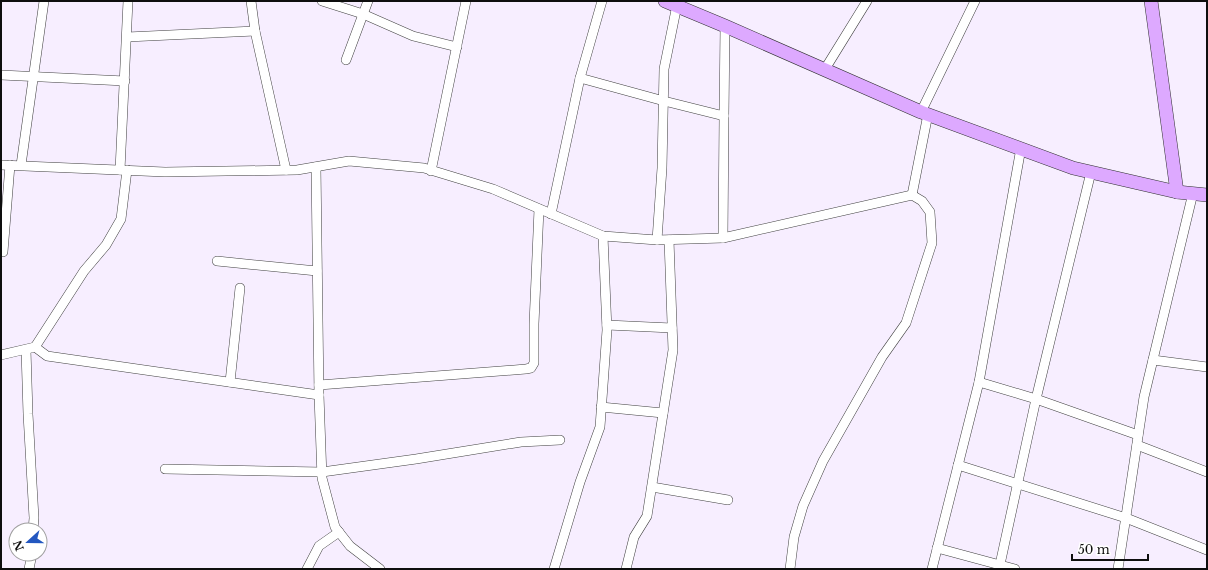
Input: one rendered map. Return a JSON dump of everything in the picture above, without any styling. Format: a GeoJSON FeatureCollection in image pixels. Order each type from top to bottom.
{"type":"FeatureCollection","features":[{"type":"Feature","properties":{"kind":"street"},"geometry":{"type":"LineString","coordinates":[[21,165],[44,1]]}},
{"type":"Feature","properties":{"kind":"street"},"geometry":{"type":"LineString","coordinates":[[34,522],[28,414],[30,349],[84,271],[106,245],[121,219],[124,170],[124,81],[128,1]]}},
{"type":"Feature","properties":{"kind":"street"},"geometry":{"type":"LineString","coordinates":[[251,1],[255,31],[286,170]]}},
{"type":"Feature","properties":{"kind":"street"},"geometry":{"type":"LineString","coordinates":[[322,1],[363,14],[413,36],[457,47]]}},
{"type":"Feature","properties":{"kind":"street"},"geometry":{"type":"LineString","coordinates":[[346,60],[368,1]]}},
{"type":"Feature","properties":{"kind":"street"},"geometry":{"type":"LineString","coordinates":[[431,171],[466,1]]}},
{"type":"Feature","properties":{"kind":"street"},"geometry":{"type":"LineString","coordinates":[[551,214],[580,78],[602,1]]}},
{"type":"Feature","properties":{"kind":"street"},"geometry":{"type":"LineString","coordinates":[[825,69],[867,1]]}},
{"type":"Feature","properties":{"kind":"street"},"geometry":{"type":"LineString","coordinates":[[912,195],[924,113],[975,1]]}},
{"type":"Feature","properties":{"kind":"street"},"geometry":{"type":"LineString","coordinates":[[1151,1],[1177,192]]}},
{"type":"Feature","properties":{"kind":"street"},"geometry":{"type":"LineString","coordinates":[[657,240],[662,168],[664,69],[671,3],[924,113],[1073,168],[1177,192],[1207,195]]}},
{"type":"Feature","properties":{"kind":"street"},"geometry":{"type":"LineString","coordinates":[[723,238],[725,26]]}},
{"type":"Feature","properties":{"kind":"street"},"geometry":{"type":"LineString","coordinates":[[127,37],[255,31]]}},
{"type":"Feature","properties":{"kind":"street"},"geometry":{"type":"LineString","coordinates":[[1,76],[33,76],[124,81]]}},
{"type":"Feature","properties":{"kind":"street"},"geometry":{"type":"LineString","coordinates":[[580,78],[724,116]]}},
{"type":"Feature","properties":{"kind":"street"},"geometry":{"type":"LineString","coordinates":[[932,569],[979,382],[1021,148]]}},
{"type":"Feature","properties":{"kind":"street"},"geometry":{"type":"LineString","coordinates":[[3,252],[5,165],[165,172],[297,170],[349,161],[424,168],[492,189],[603,236],[657,240],[723,238],[912,195],[922,201],[930,212],[932,242],[906,323],[882,357],[823,461],[803,506],[794,537],[790,569]]}},
{"type":"Feature","properties":{"kind":"street"},"geometry":{"type":"LineString","coordinates":[[316,167],[319,390],[322,478],[335,526],[350,546],[380,569]]}},
{"type":"Feature","properties":{"kind":"street"},"geometry":{"type":"LineString","coordinates":[[1000,567],[1036,399],[1091,172]]}},
{"type":"Feature","properties":{"kind":"street"},"geometry":{"type":"LineString","coordinates":[[1118,569],[1144,397],[1193,193]]}},
{"type":"Feature","properties":{"kind":"street"},"geometry":{"type":"LineString","coordinates":[[1,355],[30,349],[47,356],[230,382],[319,390],[531,368],[534,363],[534,324],[539,209]]}},
{"type":"Feature","properties":{"kind":"street"},"geometry":{"type":"LineString","coordinates":[[554,569],[580,482],[600,427],[607,325],[603,236]]}},
{"type":"Feature","properties":{"kind":"street"},"geometry":{"type":"LineString","coordinates":[[626,569],[634,537],[647,516],[673,350],[669,240]]}},
{"type":"Feature","properties":{"kind":"street"},"geometry":{"type":"LineString","coordinates":[[217,261],[317,271]]}},
{"type":"Feature","properties":{"kind":"street"},"geometry":{"type":"LineString","coordinates":[[230,382],[240,288]]}},
{"type":"Feature","properties":{"kind":"street"},"geometry":{"type":"LineString","coordinates":[[607,325],[672,328]]}},
{"type":"Feature","properties":{"kind":"street"},"geometry":{"type":"LineString","coordinates":[[1153,360],[1207,367]]}},
{"type":"Feature","properties":{"kind":"street"},"geometry":{"type":"LineString","coordinates":[[979,382],[1036,399],[1138,435]]}},
{"type":"Feature","properties":{"kind":"street"},"geometry":{"type":"LineString","coordinates":[[601,407],[663,413]]}},
{"type":"Feature","properties":{"kind":"street"},"geometry":{"type":"LineString","coordinates":[[165,469],[322,472],[521,442],[560,440]]}},
{"type":"Feature","properties":{"kind":"street"},"geometry":{"type":"LineString","coordinates":[[1137,445],[1207,472]]}},
{"type":"Feature","properties":{"kind":"street"},"geometry":{"type":"LineString","coordinates":[[958,465],[1126,518],[1207,550]]}},
{"type":"Feature","properties":{"kind":"street"},"geometry":{"type":"LineString","coordinates":[[652,487],[728,500]]}},
{"type":"Feature","properties":{"kind":"street"},"geometry":{"type":"LineString","coordinates":[[307,569],[320,546],[340,532]]}},
{"type":"Feature","properties":{"kind":"street"},"geometry":{"type":"LineString","coordinates":[[937,548],[1000,567],[1015,569]]}}]}
